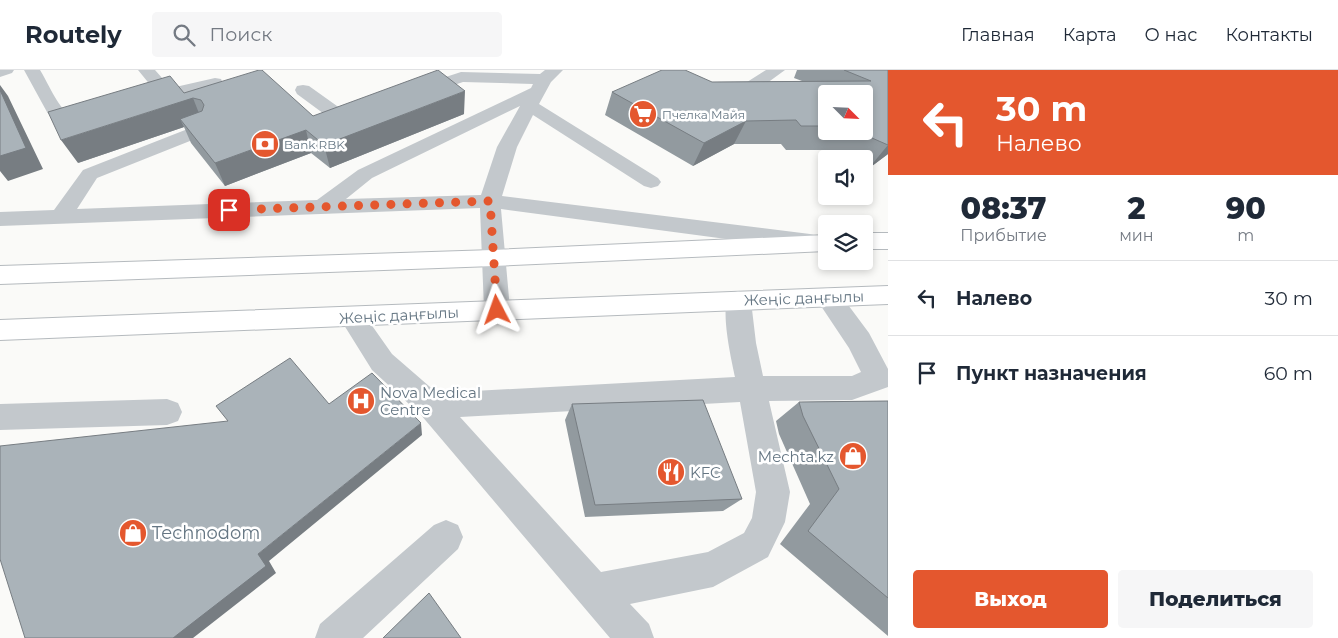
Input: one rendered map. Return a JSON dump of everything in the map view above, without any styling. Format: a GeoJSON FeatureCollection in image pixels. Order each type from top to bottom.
{"type":"FeatureCollection","features":[{"type":"Feature","properties":{"kind":"main road"},"geometry":{"type":"LineString","coordinates":[[873,241],[888,241]]}},
{"type":"Feature","properties":{"kind":"main road"},"geometry":{"type":"LineString","coordinates":[[0,275],[493,258],[818,243]]}},
{"type":"Feature","properties":{"kind":"main road","name":"Жеңіс даңғылы"},"geometry":{"type":"LineString","coordinates":[[0,330],[352,318],[497,310],[888,295]]}},
{"type":"Feature","properties":{"kind":"street"},"geometry":{"type":"LineString","coordinates":[[0,72],[6,70]]}},
{"type":"Feature","properties":{"kind":"street"},"geometry":{"type":"LineString","coordinates":[[32,70],[56,112],[65,119],[94,118],[108,114]]}},
{"type":"Feature","properties":{"kind":"street"},"geometry":{"type":"LineString","coordinates":[[146,70],[167,94]]}},
{"type":"Feature","properties":{"kind":"street"},"geometry":{"type":"LineString","coordinates":[[396,99],[479,70]]}},
{"type":"Feature","properties":{"kind":"street"},"geometry":{"type":"LineString","coordinates":[[742,93],[777,70]]}},
{"type":"Feature","properties":{"kind":"street"},"geometry":{"type":"LineString","coordinates":[[461,77],[541,87],[651,182]]}},
{"type":"Feature","properties":{"kind":"street"},"geometry":{"type":"LineString","coordinates":[[132,106],[167,94],[215,83]]}},
{"type":"Feature","properties":{"kind":"street"},"geometry":{"type":"LineString","coordinates":[[497,310],[490,201],[506,147],[541,87]]}},
{"type":"Feature","properties":{"kind":"street"},"geometry":{"type":"LineString","coordinates":[[322,207],[364,174],[541,87]]}},
{"type":"Feature","properties":{"kind":"street"},"geometry":{"type":"LineString","coordinates":[[303,90],[341,118],[378,106]]}},
{"type":"Feature","properties":{"kind":"street"},"geometry":{"type":"LineString","coordinates":[[60,217],[90,174],[202,129]]}},
{"type":"Feature","properties":{"kind":"street"},"geometry":{"type":"LineString","coordinates":[[0,219],[490,201],[818,243]]}},
{"type":"Feature","properties":{"kind":"street"},"geometry":{"type":"LineString","coordinates":[[431,406],[750,389],[852,388],[878,378],[859,341],[828,297]]}},
{"type":"Feature","properties":{"kind":"street"},"geometry":{"type":"LineString","coordinates":[[595,592],[713,569],[756,545],[768,522],[772,492],[750,389],[742,343],[738,300]]}},
{"type":"Feature","properties":{"kind":"street"},"geometry":{"type":"LineString","coordinates":[[352,318],[382,362],[431,406],[635,638]]}},
{"type":"Feature","properties":{"kind":"street"},"geometry":{"type":"LineString","coordinates":[[0,417],[167,412]]}},
{"type":"Feature","properties":{"kind":"street"},"geometry":{"type":"LineString","coordinates":[[334,638],[446,537]]}},
{"type":"Feature","properties":{"kind":"building"},"geometry":{"type":"Polygon","coordinates":[[[262,70],[313,116],[438,70],[465,91],[324,145],[306,130],[215,163],[180,119],[202,111],[204,105],[201,100],[193,98],[61,140],[48,112],[170,76],[184,93],[262,70]]]}},
{"type":"Feature","properties":{"kind":"building"},"geometry":{"type":"Polygon","coordinates":[[[662,70],[685,70],[712,82],[871,81],[844,70],[888,70],[888,145],[873,138],[873,85],[818,85],[818,126],[801,126],[796,120],[746,121],[704,143],[612,92],[662,70]]]}},
{"type":"Feature","properties":{"kind":"building"},"geometry":{"type":"Polygon","coordinates":[[[0,90],[26,148],[0,156],[0,90]]]}},
{"type":"Feature","properties":{"kind":"building"},"geometry":{"type":"Polygon","coordinates":[[[290,358],[329,404],[372,373],[421,423],[258,554],[266,566],[173,638],[25,638],[0,559],[0,446],[228,421],[216,406],[290,358]]]}},
{"type":"Feature","properties":{"kind":"building"},"geometry":{"type":"Polygon","coordinates":[[[703,400],[742,499],[595,505],[572,404],[703,400]]]}},
{"type":"Feature","properties":{"kind":"building"},"geometry":{"type":"Polygon","coordinates":[[[888,401],[888,598],[808,531],[839,489],[803,416],[799,402],[888,401]]]}},
{"type":"Feature","properties":{"kind":"building"},"geometry":{"type":"Polygon","coordinates":[[[429,593],[461,638],[383,638],[429,593]]]}},
{"type":"Feature","properties":{"kind":"place","name":"Пчелка Майя"},"geometry":{"type":"Point","coordinates":[643,114]}},
{"type":"Feature","properties":{"kind":"place","name":"Bank RBK"},"geometry":{"type":"Point","coordinates":[265,144]}},
{"type":"Feature","properties":{"kind":"place","name":"Nova Medical Centre"},"geometry":{"type":"Point","coordinates":[361,401]}},
{"type":"Feature","properties":{"kind":"place","name":"Mechta.kz"},"geometry":{"type":"Point","coordinates":[853,456]}},
{"type":"Feature","properties":{"kind":"place","name":"KFC"},"geometry":{"type":"Point","coordinates":[671,472]}},
{"type":"Feature","properties":{"kind":"place","name":"Technodom"},"geometry":{"type":"Point","coordinates":[133,533]}},
{"type":"Feature","properties":{"kind":"route"},"geometry":{"type":"LineString","coordinates":[[229,210],[490,201],[497,310]]}}]}
